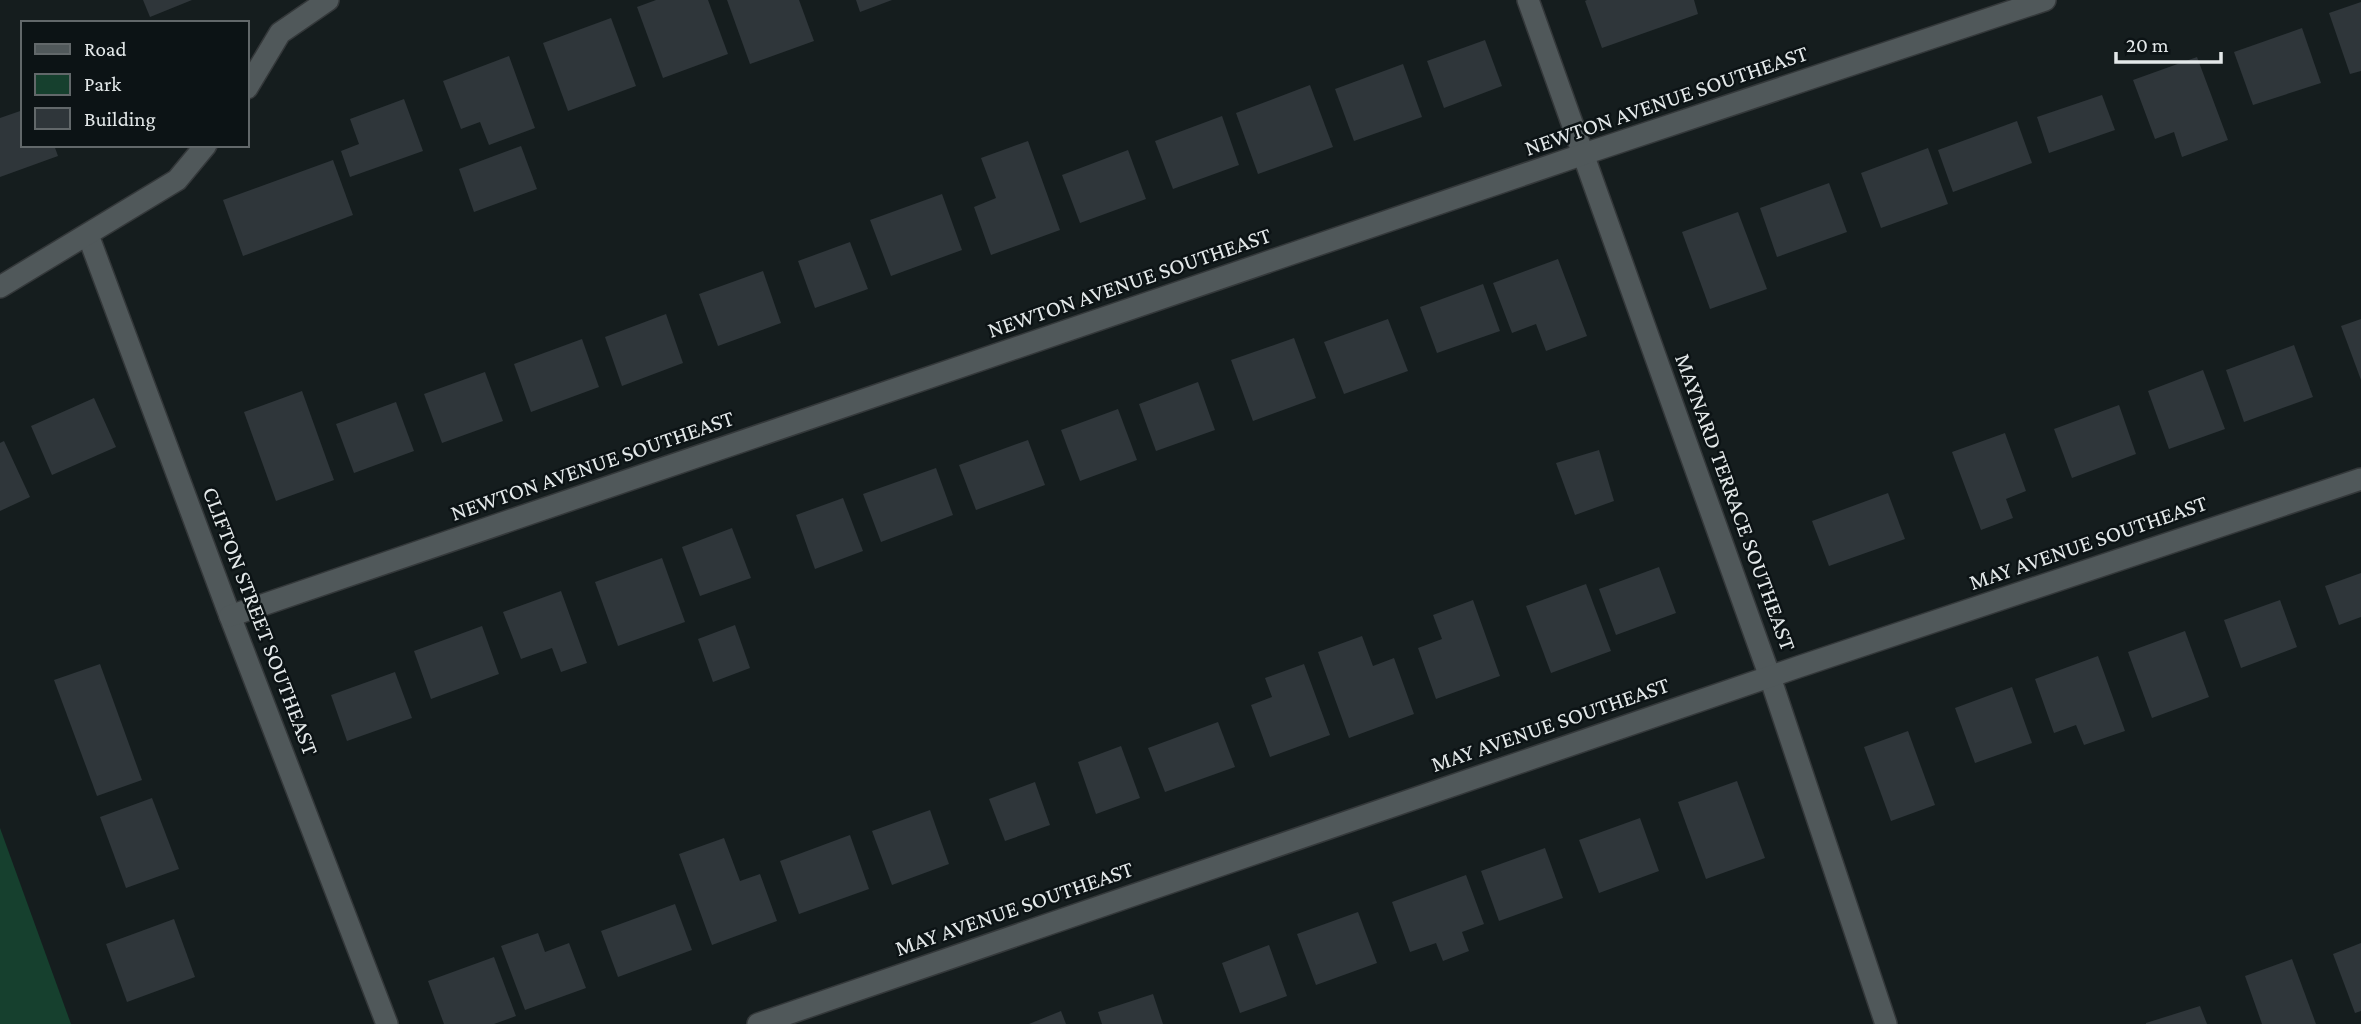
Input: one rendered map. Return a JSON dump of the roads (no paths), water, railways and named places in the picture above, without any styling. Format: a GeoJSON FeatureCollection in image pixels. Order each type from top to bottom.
{"type":"FeatureCollection","features":[{"type":"Feature","properties":{"kind":"street"},"geometry":{"type":"LineString","coordinates":[[248,86],[280,33],[328,0]]}},
{"type":"Feature","properties":{"kind":"street","name":"MAYNARD TERRACE SOUTHEAST"},"geometry":{"type":"LineString","coordinates":[[1528,0],[1770,677],[1886,1024]]}},
{"type":"Feature","properties":{"kind":"street","name":"NEWTON AVENUE SOUTHEAST"},"geometry":{"type":"LineString","coordinates":[[230,616],[1584,154],[2045,0]]}},
{"type":"Feature","properties":{"kind":"street"},"geometry":{"type":"LineString","coordinates":[[0,287],[177,180],[204,147]]}},
{"type":"Feature","properties":{"kind":"street","name":"CLIFTON STREET SOUTHEAST"},"geometry":{"type":"LineString","coordinates":[[88,235],[230,616],[387,1024]]}},
{"type":"Feature","properties":{"kind":"street","name":"MAY AVENUE SOUTHEAST"},"geometry":{"type":"LineString","coordinates":[[758,1024],[1770,677],[2361,478]]}}]}
